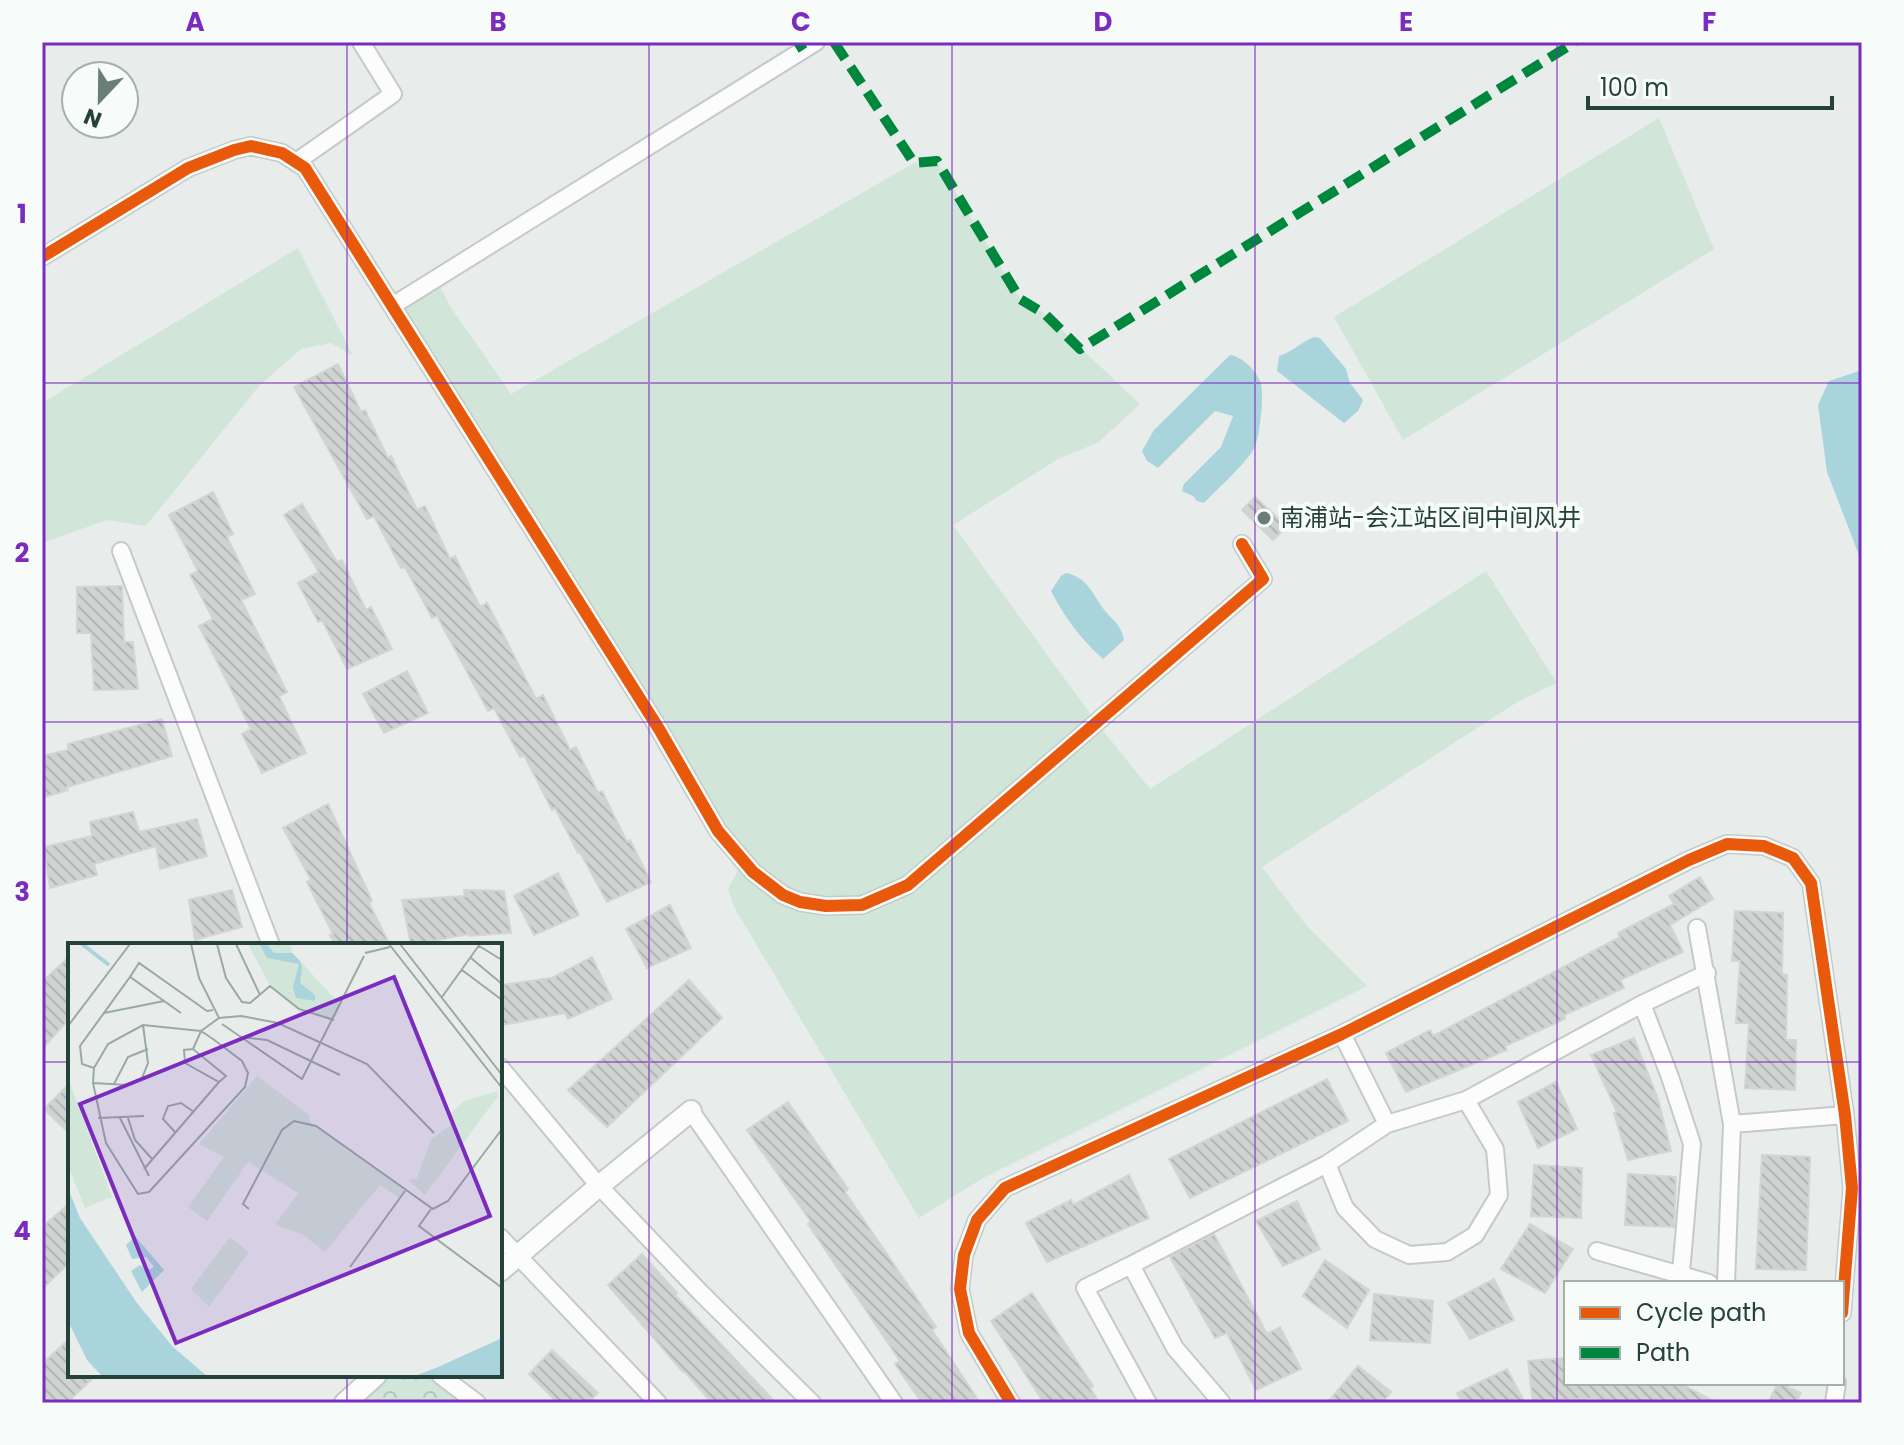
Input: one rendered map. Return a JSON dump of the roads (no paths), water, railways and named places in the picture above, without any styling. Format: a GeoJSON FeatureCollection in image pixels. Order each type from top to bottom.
{"type":"FeatureCollection","features":[{"type":"Feature","properties":{"kind":"street"},"geometry":{"type":"LineString","coordinates":[[296,162],[393,94],[361,42]]}},
{"type":"Feature","properties":{"kind":"street"},"geometry":{"type":"LineString","coordinates":[[392,306],[816,42]]}},
{"type":"Feature","properties":{"kind":"street"},"geometry":{"type":"LineString","coordinates":[[42,257],[188,168],[234,150],[251,146],[282,153],[305,168],[659,729],[718,831],[753,872],[783,895],[800,902],[826,906],[862,905],[908,885],[1263,579],[1242,544]]}},
{"type":"Feature","properties":{"kind":"street"},"geometry":{"type":"LineString","coordinates":[[121,551],[270,943]]}},
{"type":"Feature","properties":{"kind":"street"},"geometry":{"type":"LineString","coordinates":[[1011,1403],[969,1333],[960,1289],[964,1255],[977,1220],[1005,1188],[1342,1034],[1689,860],[1727,844],[1764,846],[1793,858],[1811,883],[1845,1115],[1852,1188],[1844,1288]]}},
{"type":"Feature","properties":{"kind":"street"},"geometry":{"type":"LineString","coordinates":[[1697,928],[1732,1124],[1726,1281]]}},
{"type":"Feature","properties":{"kind":"street"},"geometry":{"type":"LineString","coordinates":[[1148,1403],[1085,1288],[1327,1164],[1387,1124],[1466,1100],[1642,1004],[1707,973]]}},
{"type":"Feature","properties":{"kind":"street"},"geometry":{"type":"LineString","coordinates":[[1642,1004],[1692,1144],[1681,1273]]}},
{"type":"Feature","properties":{"kind":"street"},"geometry":{"type":"LineString","coordinates":[[1342,1034],[1387,1124]]}},
{"type":"Feature","properties":{"kind":"street"},"geometry":{"type":"LineString","coordinates":[[502,1069],[599,1186],[812,1403]]}},
{"type":"Feature","properties":{"kind":"street"},"geometry":{"type":"LineString","coordinates":[[1327,1164],[1345,1208],[1375,1239],[1409,1255],[1447,1252],[1475,1235],[1499,1195],[1495,1149],[1466,1100]]}},
{"type":"Feature","properties":{"kind":"street"},"geometry":{"type":"LineString","coordinates":[[502,1269],[691,1111],[894,1403]]}},
{"type":"Feature","properties":{"kind":"street"},"geometry":{"type":"LineString","coordinates":[[1732,1124],[1845,1115]]}},
{"type":"Feature","properties":{"kind":"street"},"geometry":{"type":"LineString","coordinates":[[502,1239],[658,1403]]}},
{"type":"Feature","properties":{"kind":"street"},"geometry":{"type":"LineString","coordinates":[[1597,1251],[1703,1281]]}},
{"type":"Feature","properties":{"kind":"street"},"geometry":{"type":"LineString","coordinates":[[1131,1265],[1175,1348],[1222,1403]]}},
{"type":"Feature","properties":{"kind":"street"},"geometry":{"type":"LineString","coordinates":[[345,1403],[374,1377]]}},
{"type":"Feature","properties":{"kind":"street"},"geometry":{"type":"LineString","coordinates":[[443,1377],[477,1403]]}},
{"type":"Feature","properties":{"kind":"water"},"geometry":{"type":"Polygon","coordinates":[[[1314,337],[1320,338],[1346,369],[1350,383],[1363,400],[1358,411],[1344,423],[1277,371],[1279,356],[1314,337]]]}},
{"type":"Feature","properties":{"kind":"water"},"geometry":{"type":"Polygon","coordinates":[[[1230,355],[1249,365],[1261,384],[1259,429],[1252,452],[1204,503],[1182,491],[1184,484],[1221,447],[1233,416],[1215,411],[1158,468],[1147,461],[1142,451],[1154,430],[1230,355]]]}},
{"type":"Feature","properties":{"kind":"water"},"geometry":{"type":"Polygon","coordinates":[[[1862,370],[1862,563],[1827,472],[1818,405],[1829,381],[1862,370]]]}},
{"type":"Feature","properties":{"kind":"water"},"geometry":{"type":"Polygon","coordinates":[[[1066,573],[1086,584],[1121,631],[1124,640],[1103,659],[1074,627],[1051,591],[1066,573]]]}},
{"type":"Feature","properties":{"kind":"place","name":"南浦站-会江站区间中间风井"},"geometry":{"type":"Point","coordinates":[1264,518]}}]}
